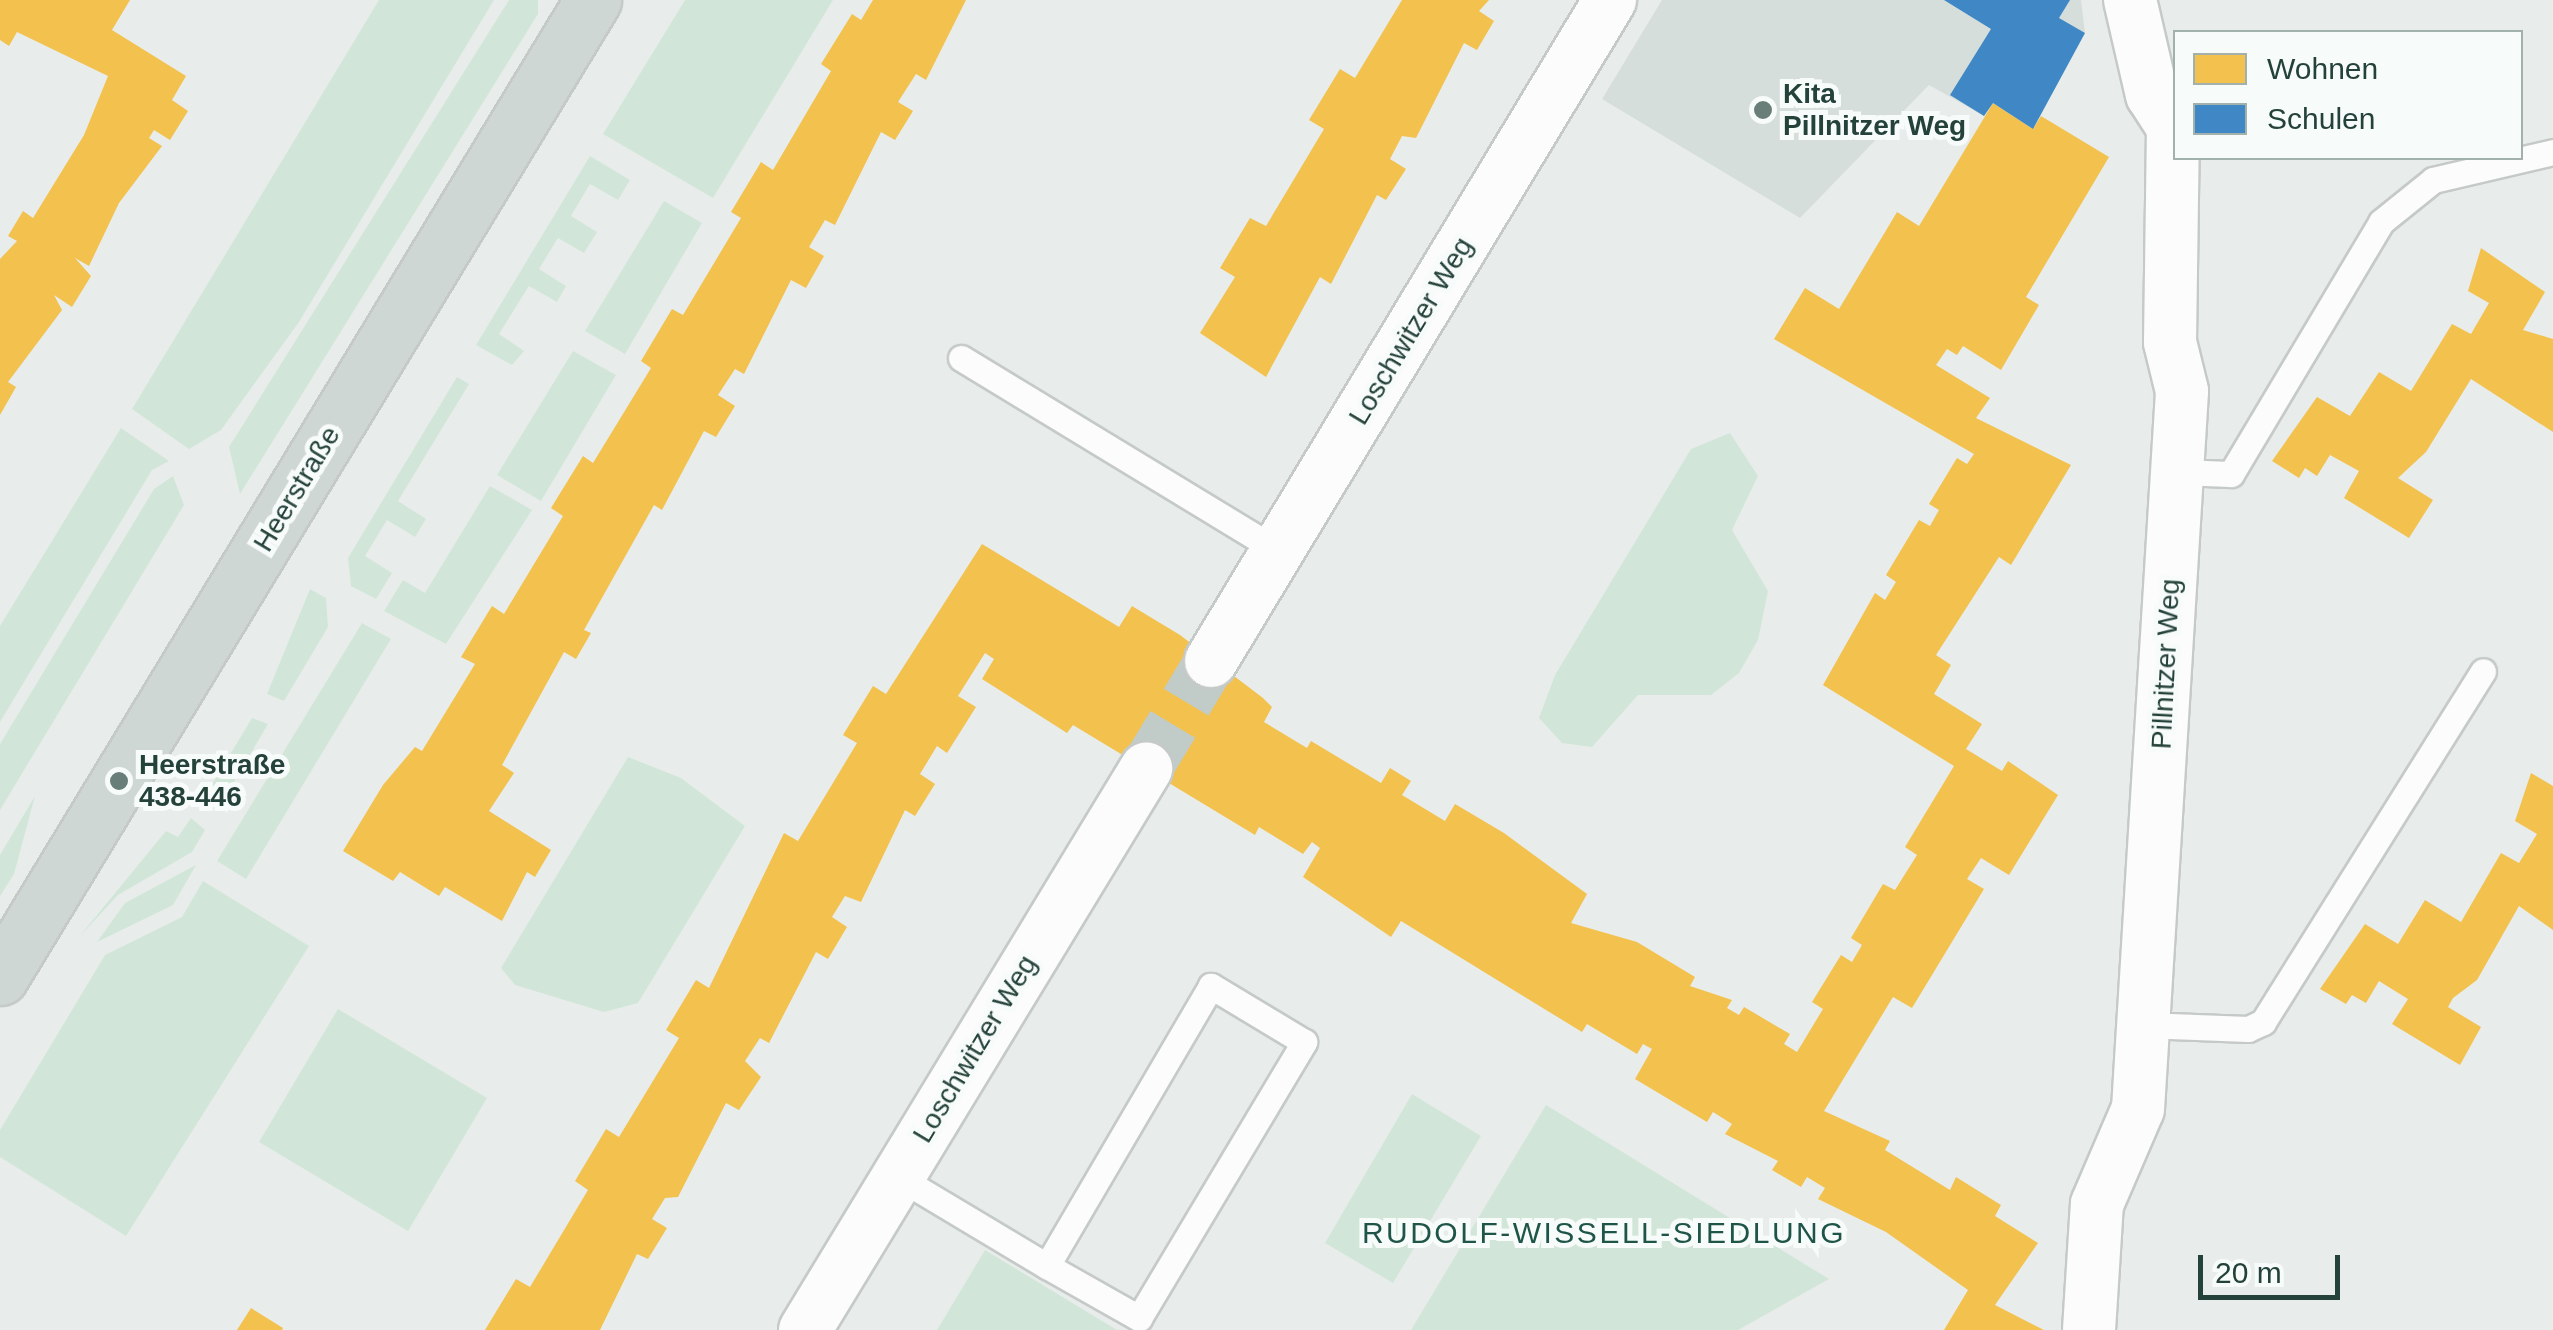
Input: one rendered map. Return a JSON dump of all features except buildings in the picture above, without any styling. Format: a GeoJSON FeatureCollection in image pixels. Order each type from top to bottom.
{"type":"FeatureCollection","features":[{"type":"Feature","properties":{"kind":"main road","name":"Heerstraße"},"geometry":{"type":"LineString","coordinates":[[0,977],[593,0]]}},
{"type":"Feature","properties":{"kind":"street","name":"Loschwitzer Weg"},"geometry":{"type":"LineString","coordinates":[[1211,662],[1610,0]]}},
{"type":"Feature","properties":{"kind":"street","name":"Pillnitzer Weg"},"geometry":{"type":"LineString","coordinates":[[2130,0],[2152,95],[2173,128]]}},
{"type":"Feature","properties":{"kind":"street","name":"Pillnitzer Weg"},"geometry":{"type":"LineString","coordinates":[[2089,1330],[2097,1204],[2138,1108],[2144,1025],[2177,472],[2173,160]]}},
{"type":"Feature","properties":{"kind":"street","name":"Loschwitzer Weg"},"geometry":{"type":"LineString","coordinates":[[806,1330],[1146,769]]}},
{"type":"Feature","properties":{"kind":"lane"},"geometry":{"type":"LineString","coordinates":[[2523,159],[2553,152]]}},
{"type":"Feature","properties":{"kind":"lane"},"geometry":{"type":"LineString","coordinates":[[2177,472],[2231,474],[2381,222],[2433,180],[2519,160]]}},
{"type":"Feature","properties":{"kind":"lane"},"geometry":{"type":"LineString","coordinates":[[961,358],[1279,551]]}},
{"type":"Feature","properties":{"kind":"lane"},"geometry":{"type":"LineString","coordinates":[[2144,1025],[2248,1030],[2263,1022],[2483,671]]}},
{"type":"Feature","properties":{"kind":"lane"},"geometry":{"type":"LineString","coordinates":[[898,1177],[1047,1266],[1138,1318],[1304,1042],[1211,986],[1047,1266]]}},
{"type":"Feature","properties":{"kind":"shaded area","name":"Kita Pillnitzer Weg"},"geometry":{"type":"Polygon","coordinates":[[[1662,0],[2081,0],[2085,33],[2033,129],[1993,103],[1984,116],[1929,85],[1800,218],[1602,99],[1662,0]]]}},
{"type":"Feature","properties":{"kind":"green space"},"geometry":{"type":"Polygon","coordinates":[[[379,0],[494,0],[299,322],[221,430],[189,449],[132,409],[379,0]]]}},
{"type":"Feature","properties":{"kind":"green space"},"geometry":{"type":"Polygon","coordinates":[[[509,0],[538,0],[538,14],[240,494],[229,447],[509,0]]]}},
{"type":"Feature","properties":{"kind":"green space"},"geometry":{"type":"Polygon","coordinates":[[[685,0],[833,0],[713,198],[603,134],[685,0]]]}},
{"type":"Feature","properties":{"kind":"green space"},"geometry":{"type":"Polygon","coordinates":[[[590,156],[630,180],[618,200],[590,184],[571,216],[597,232],[584,253],[558,238],[539,269],[566,286],[557,302],[529,286],[499,334],[524,351],[512,365],[476,345],[590,156]]]}},
{"type":"Feature","properties":{"kind":"green space"},"geometry":{"type":"Polygon","coordinates":[[[664,201],[702,223],[625,354],[585,331],[664,201]]]}},
{"type":"Feature","properties":{"kind":"green space"},"geometry":{"type":"Polygon","coordinates":[[[573,351],[616,375],[541,501],[497,475],[573,351]]]}},
{"type":"Feature","properties":{"kind":"green space"},"geometry":{"type":"Polygon","coordinates":[[[457,377],[469,384],[398,501],[426,519],[415,537],[387,520],[365,556],[392,573],[376,599],[351,586],[348,558],[457,377]]]}},
{"type":"Feature","properties":{"kind":"green space"},"geometry":{"type":"Polygon","coordinates":[[[121,428],[169,461],[152,470],[0,722],[0,626],[121,428]]]}},
{"type":"Feature","properties":{"kind":"green space"},"geometry":{"type":"Polygon","coordinates":[[[1730,433],[1758,476],[1732,530],[1768,591],[1758,640],[1739,673],[1711,695],[1638,695],[1592,747],[1562,743],[1539,718],[1555,675],[1691,449],[1730,433]]]}},
{"type":"Feature","properties":{"kind":"green space"},"geometry":{"type":"Polygon","coordinates":[[[173,476],[184,505],[0,810],[0,744],[154,489],[173,476]]]}},
{"type":"Feature","properties":{"kind":"green space"},"geometry":{"type":"Polygon","coordinates":[[[490,486],[532,510],[446,644],[384,611],[403,580],[425,593],[490,486]]]}},
{"type":"Feature","properties":{"kind":"green space"},"geometry":{"type":"Polygon","coordinates":[[[310,589],[326,598],[328,627],[284,701],[267,694],[310,589]]]}},
{"type":"Feature","properties":{"kind":"green space"},"geometry":{"type":"Polygon","coordinates":[[[362,623],[391,639],[246,879],[217,861],[362,623]]]}},
{"type":"Feature","properties":{"kind":"green space"},"geometry":{"type":"Polygon","coordinates":[[[252,718],[268,724],[221,804],[205,796],[252,718]]]}},
{"type":"Feature","properties":{"kind":"green space"},"geometry":{"type":"Polygon","coordinates":[[[628,757],[681,778],[745,826],[638,1003],[604,1012],[515,985],[501,968],[628,757]]]}},
{"type":"Feature","properties":{"kind":"green space"},"geometry":{"type":"Polygon","coordinates":[[[35,796],[14,874],[0,896],[0,855],[35,796]]]}},
{"type":"Feature","properties":{"kind":"green space"},"geometry":{"type":"Polygon","coordinates":[[[191,818],[205,830],[192,852],[118,895],[79,937],[166,831],[178,837],[191,818]]]}},
{"type":"Feature","properties":{"kind":"green space"},"geometry":{"type":"Polygon","coordinates":[[[196,865],[173,905],[97,942],[125,903],[196,865]]]}},
{"type":"Feature","properties":{"kind":"green space"},"geometry":{"type":"Polygon","coordinates":[[[203,881],[309,946],[126,1236],[0,1157],[0,1130],[105,955],[182,917],[203,881]]]}},
{"type":"Feature","properties":{"kind":"green space"},"geometry":{"type":"Polygon","coordinates":[[[338,1009],[487,1098],[408,1231],[259,1142],[338,1009]]]}},
{"type":"Feature","properties":{"kind":"green space"},"geometry":{"type":"Polygon","coordinates":[[[1412,1094],[1481,1136],[1393,1283],[1325,1243],[1412,1094]]]}},
{"type":"Feature","properties":{"kind":"green space"},"geometry":{"type":"Polygon","coordinates":[[[1546,1105],[1829,1279],[1738,1330],[1411,1330],[1546,1105]]]}},
{"type":"Feature","properties":{"kind":"green space"},"geometry":{"type":"Polygon","coordinates":[[[985,1250],[1117,1330],[937,1330],[985,1250]]]}},
{"type":"Feature","properties":{"kind":"tunnel"},"geometry":{"type":"LineString","coordinates":[[1146,769],[1211,661]]}},
{"type":"Feature","properties":{"kind":"place","name":"Kita Pillnitzer Weg"},"geometry":{"type":"Point","coordinates":[1763,110]}},
{"type":"Feature","properties":{"kind":"place","name":"Heerstraße 438-446"},"geometry":{"type":"Point","coordinates":[119,781]}},
{"type":"Feature","properties":{"kind":"district","name":"RUDOLF-WISSELL-SIEDLUNG"},"geometry":{"type":"Point","coordinates":[1604,1233]}}]}
